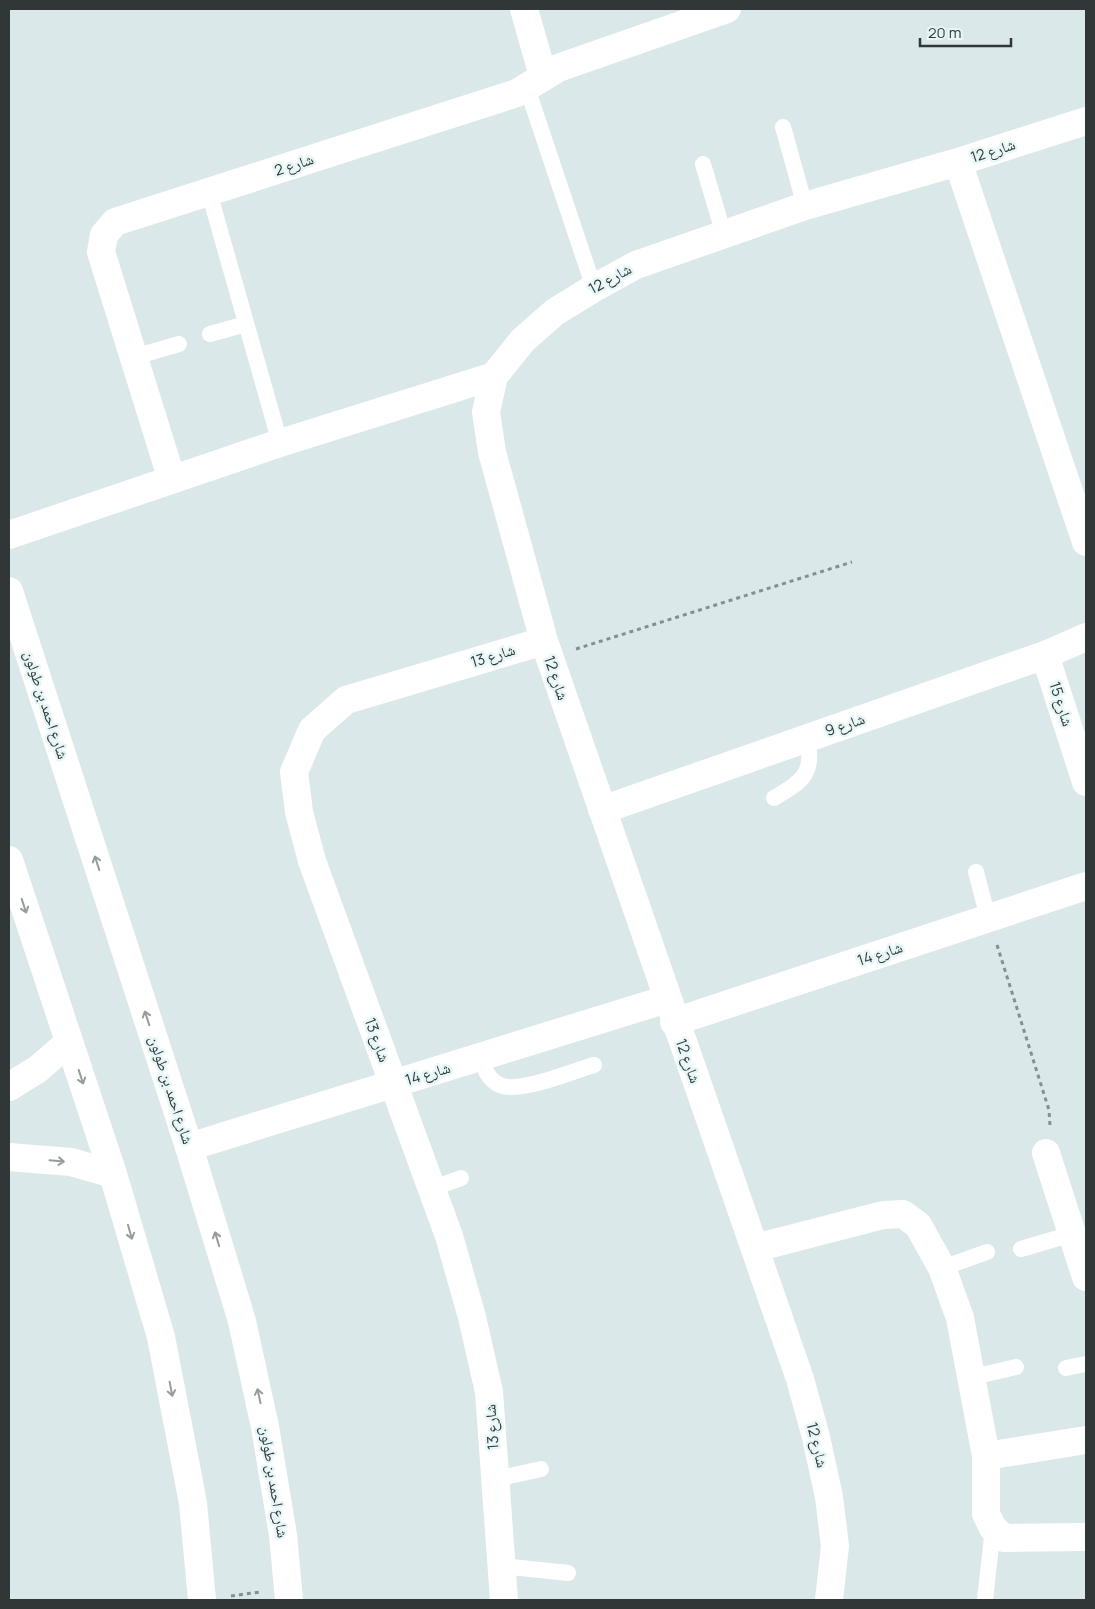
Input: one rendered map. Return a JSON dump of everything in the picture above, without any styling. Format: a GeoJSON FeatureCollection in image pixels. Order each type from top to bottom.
{"type":"FeatureCollection","features":[{"type":"Feature","properties":{"kind":"street"},"geometry":{"type":"LineString","coordinates":[[524,9],[535,82]]}},
{"type":"Feature","properties":{"kind":"street","name":"شارع 2"},"geometry":{"type":"LineString","coordinates":[[172,480],[101,252],[104,235],[116,222],[518,93],[558,68],[727,9]]}},
{"type":"Feature","properties":{"kind":"street","name":"شارع 12"},"geometry":{"type":"LineString","coordinates":[[829,1600],[835,1546],[829,1497],[816,1437],[800,1379],[670,1010],[547,649],[492,452],[486,412],[494,376],[523,340],[554,312],[636,265],[805,206],[958,162],[1086,121]]}},
{"type":"Feature","properties":{"kind":"street"},"geometry":{"type":"LineString","coordinates":[[958,162],[1086,542]]}},
{"type":"Feature","properties":{"kind":"street"},"geometry":{"type":"LineString","coordinates":[[9,535],[280,443],[494,376]]}},
{"type":"Feature","properties":{"kind":"street","name":"شارع احمد بن طولون"},"geometry":{"type":"LineString","coordinates":[[9,591],[189,1147],[242,1321],[265,1428],[283,1535],[289,1595]]}},
{"type":"Feature","properties":{"kind":"street","name":"شارع 9"},"geometry":{"type":"LineString","coordinates":[[602,810],[1045,655],[1086,637]]}},
{"type":"Feature","properties":{"kind":"street","name":"شارع 13"},"geometry":{"type":"LineString","coordinates":[[504,1600],[489,1392],[451,1245],[312,862],[299,812],[294,772],[312,730],[346,700],[547,649]]}},
{"type":"Feature","properties":{"kind":"street","name":"شارع 15"},"geometry":{"type":"LineString","coordinates":[[1045,655],[1086,782]]}},
{"type":"Feature","properties":{"kind":"street"},"geometry":{"type":"LineString","coordinates":[[9,860],[113,1174],[161,1337],[193,1503],[202,1600]]}},
{"type":"Feature","properties":{"kind":"street","name":"شارع 14"},"geometry":{"type":"LineString","coordinates":[[189,1147],[480,1057],[670,1010],[988,918],[1086,886]]}},
{"type":"Feature","properties":{"kind":"street"},"geometry":{"type":"LineString","coordinates":[[9,1087],[38,1069],[69,1042]]}},
{"type":"Feature","properties":{"kind":"street"},"geometry":{"type":"LineString","coordinates":[[1046,1154],[1086,1277]]}},
{"type":"Feature","properties":{"kind":"street"},"geometry":{"type":"LineString","coordinates":[[9,1157],[71,1162],[113,1174]]}},
{"type":"Feature","properties":{"kind":"street"},"geometry":{"type":"LineString","coordinates":[[755,1248],[883,1215],[903,1214],[918,1225],[942,1268],[960,1318],[973,1377],[986,1456],[986,1514],[993,1528],[1004,1538],[1086,1537]]}},
{"type":"Feature","properties":{"kind":"street"},"geometry":{"type":"LineString","coordinates":[[986,1456],[1086,1440]]}},
{"type":"Feature","properties":{"kind":"lane"},"geometry":{"type":"LineString","coordinates":[[535,82],[594,288]]}},
{"type":"Feature","properties":{"kind":"lane"},"geometry":{"type":"LineString","coordinates":[[783,127],[805,206]]}},
{"type":"Feature","properties":{"kind":"lane"},"geometry":{"type":"LineString","coordinates":[[703,164],[724,235]]}},
{"type":"Feature","properties":{"kind":"lane"},"geometry":{"type":"LineString","coordinates":[[209,192],[280,443]]}},
{"type":"Feature","properties":{"kind":"lane"},"geometry":{"type":"LineString","coordinates":[[210,334],[246,324]]}},
{"type":"Feature","properties":{"kind":"lane"},"geometry":{"type":"LineString","coordinates":[[134,357],[179,344]]}},
{"type":"Feature","properties":{"kind":"lane"},"geometry":{"type":"LineString","coordinates":[[774,798],[792,787],[806,773],[811,757],[807,738]]}},
{"type":"Feature","properties":{"kind":"lane"},"geometry":{"type":"LineString","coordinates":[[976,872],[988,918]]}},
{"type":"Feature","properties":{"kind":"lane"},"geometry":{"type":"LineString","coordinates":[[480,1057],[486,1074],[500,1085],[518,1087],[594,1065]]}},
{"type":"Feature","properties":{"kind":"lane"},"geometry":{"type":"LineString","coordinates":[[431,1189],[461,1178]]}},
{"type":"Feature","properties":{"kind":"lane"},"geometry":{"type":"LineString","coordinates":[[1021,1249],[1072,1234]]}},
{"type":"Feature","properties":{"kind":"lane"},"geometry":{"type":"LineString","coordinates":[[942,1268],[987,1252]]}},
{"type":"Feature","properties":{"kind":"lane"},"geometry":{"type":"LineString","coordinates":[[1066,1368],[1086,1364]]}},
{"type":"Feature","properties":{"kind":"lane"},"geometry":{"type":"LineString","coordinates":[[973,1377],[1016,1367]]}},
{"type":"Feature","properties":{"kind":"lane"},"geometry":{"type":"LineString","coordinates":[[496,1479],[541,1469]]}},
{"type":"Feature","properties":{"kind":"lane"},"geometry":{"type":"LineString","coordinates":[[985,1600],[993,1528]]}},
{"type":"Feature","properties":{"kind":"lane"},"geometry":{"type":"LineString","coordinates":[[502,1566],[568,1573]]}},
{"type":"Feature","properties":{"kind":"path"},"geometry":{"type":"LineString","coordinates":[[547,649],[852,562]]}},
{"type":"Feature","properties":{"kind":"path"},"geometry":{"type":"LineString","coordinates":[[988,918],[1049,1110],[1050,1132],[1046,1154]]}},
{"type":"Feature","properties":{"kind":"path"},"geometry":{"type":"LineString","coordinates":[[202,1600],[289,1595]]}}]}
